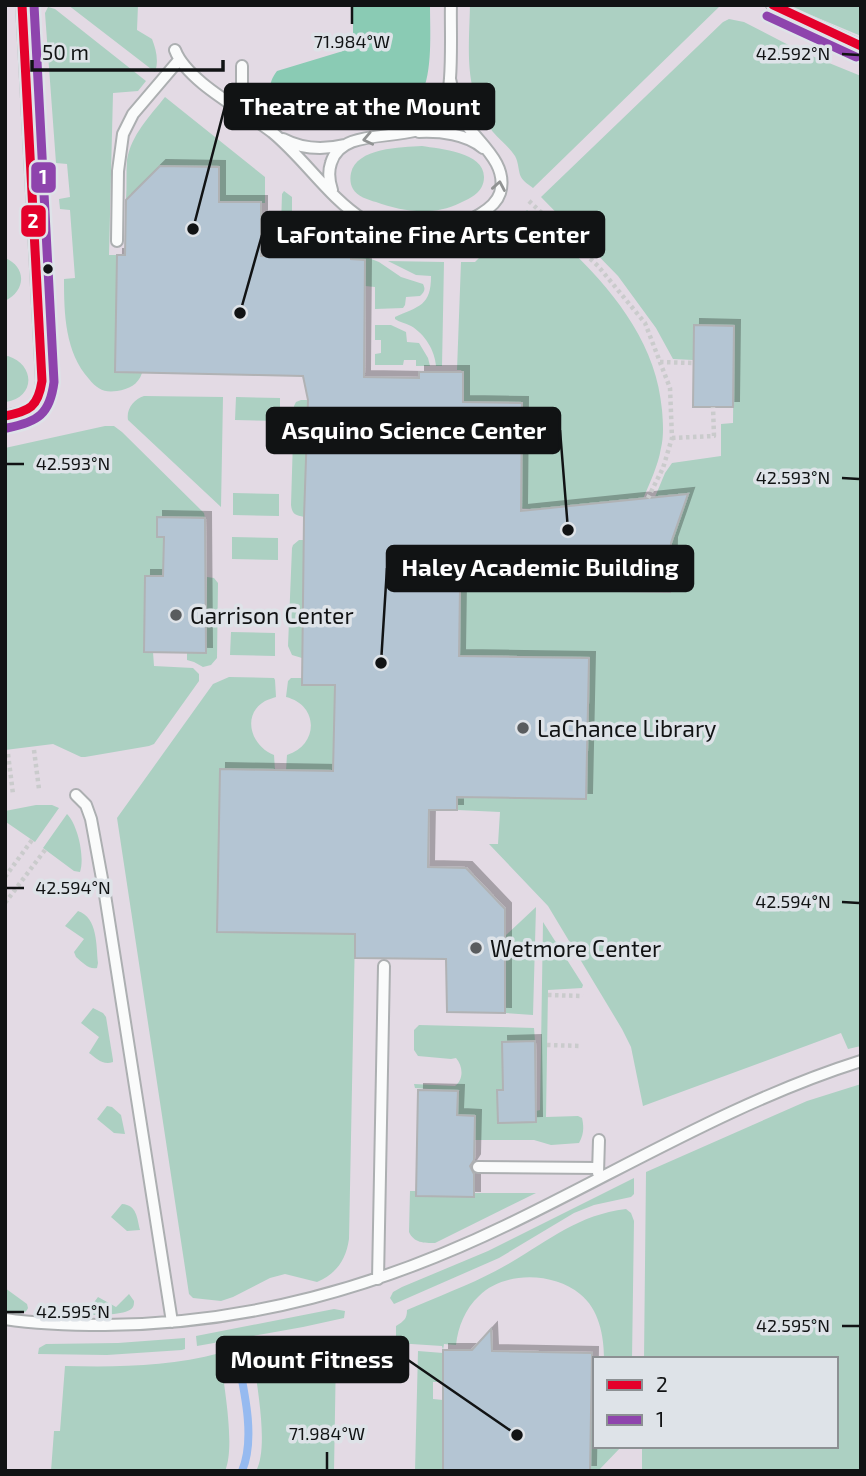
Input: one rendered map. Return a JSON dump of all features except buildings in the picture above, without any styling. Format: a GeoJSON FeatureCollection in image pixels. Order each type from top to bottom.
{"type":"FeatureCollection","features":[{"type":"Feature","properties":{"kind":"lane"},"geometry":{"type":"LineString","coordinates":[[5,416],[28,410],[37,403],[41,395],[42,381],[22,5]]}},
{"type":"Feature","properties":{"kind":"lane"},"geometry":{"type":"LineString","coordinates":[[274,134],[293,144],[329,149],[366,138],[428,127],[440,118],[447,106],[451,5]]}},
{"type":"Feature","properties":{"kind":"lane"},"geometry":{"type":"LineString","coordinates":[[772,5],[861,46]]}},
{"type":"Feature","properties":{"kind":"lane"},"geometry":{"type":"LineString","coordinates":[[117,241],[118,171],[123,134],[133,114],[177,55],[199,80],[274,134],[337,198],[367,222],[395,229],[432,230],[460,224],[483,212],[500,192],[501,173],[493,157],[464,121],[455,102],[450,79]]}},
{"type":"Feature","properties":{"kind":"lane"},"geometry":{"type":"LineString","coordinates":[[242,66],[242,110]]}},
{"type":"Feature","properties":{"kind":"lane"},"geometry":{"type":"LineString","coordinates":[[410,132],[445,133],[464,138],[478,144],[493,157]]}},
{"type":"Feature","properties":{"kind":"lane"},"geometry":{"type":"LineString","coordinates":[[337,198],[331,188],[329,167],[333,157],[344,145]]}},
{"type":"Feature","properties":{"kind":"lane"},"geometry":{"type":"LineString","coordinates":[[76,795],[86,805],[92,819],[106,895],[172,1322]]}},
{"type":"Feature","properties":{"kind":"lane"},"geometry":{"type":"LineString","coordinates":[[378,1279],[384,966]]}},
{"type":"Feature","properties":{"kind":"lane"},"geometry":{"type":"LineString","coordinates":[[5,1319],[53,1324],[132,1325],[211,1318],[292,1303],[378,1279],[448,1252],[507,1225],[598,1174],[727,1115],[802,1082],[861,1061]]}},
{"type":"Feature","properties":{"kind":"lane"},"geometry":{"type":"LineString","coordinates":[[598,1174],[599,1140]]}},
{"type":"Feature","properties":{"kind":"lane"},"geometry":{"type":"LineString","coordinates":[[478,1167],[598,1174]]}},
{"type":"Feature","properties":{"kind":"path"},"geometry":{"type":"LineString","coordinates":[[529,201],[598,266],[645,323],[670,388],[672,438],[663,468],[648,498]]}},
{"type":"Feature","properties":{"kind":"path"},"geometry":{"type":"LineString","coordinates":[[660,362],[693,363]]}},
{"type":"Feature","properties":{"kind":"path"},"geometry":{"type":"LineString","coordinates":[[672,438],[714,436],[713,407]]}},
{"type":"Feature","properties":{"kind":"path"},"geometry":{"type":"LineString","coordinates":[[34,750],[39,789]]}},
{"type":"Feature","properties":{"kind":"path"},"geometry":{"type":"LineString","coordinates":[[8,754],[13,794]]}},
{"type":"Feature","properties":{"kind":"path"},"geometry":{"type":"LineString","coordinates":[[5,877],[32,840]]}},
{"type":"Feature","properties":{"kind":"path"},"geometry":{"type":"LineString","coordinates":[[5,903],[45,850]]}},
{"type":"Feature","properties":{"kind":"path"},"geometry":{"type":"LineString","coordinates":[[548,995],[583,996]]}},
{"type":"Feature","properties":{"kind":"path"},"geometry":{"type":"LineString","coordinates":[[547,1045],[582,1046]]}},
{"type":"Feature","properties":{"kind":"shaded area"},"geometry":{"type":"Polygon","coordinates":[[[5,5],[861,5],[861,1471],[5,1471],[5,5]]]}},
{"type":"Feature","properties":{"kind":"green space"},"geometry":{"type":"Polygon","coordinates":[[[68,5],[138,5],[137,30],[152,39],[157,64],[155,72],[68,5]]]}},
{"type":"Feature","properties":{"kind":"green space"},"geometry":{"type":"Polygon","coordinates":[[[353,5],[430,5],[429,63],[421,95],[404,111],[374,122],[346,124],[318,121],[285,109],[273,97],[270,89],[277,71],[353,48],[353,5]]]}},
{"type":"Feature","properties":{"kind":"green space"},"geometry":{"type":"Polygon","coordinates":[[[470,5],[721,5],[533,188],[520,175],[515,156],[493,132],[477,102],[470,71],[470,5]]]}},
{"type":"Feature","properties":{"kind":"green space"},"geometry":{"type":"Polygon","coordinates":[[[787,5],[861,5],[861,36],[787,5]]]}},
{"type":"Feature","properties":{"kind":"green space"},"geometry":{"type":"Polygon","coordinates":[[[48,7],[55,9],[146,81],[138,91],[113,93],[109,255],[117,255],[115,372],[142,373],[132,386],[117,391],[101,390],[89,379],[75,357],[68,332],[64,279],[75,278],[70,210],[60,209],[59,199],[70,197],[67,164],[56,163],[45,13],[48,7]]]}},
{"type":"Feature","properties":{"kind":"green space"},"geometry":{"type":"Polygon","coordinates":[[[729,19],[744,22],[802,52],[861,76],[861,1046],[848,1049],[841,1033],[643,1106],[631,1047],[622,1029],[548,906],[489,844],[498,844],[500,812],[457,810],[457,797],[586,799],[589,658],[459,656],[461,547],[485,589],[670,592],[671,543],[688,494],[655,497],[672,463],[721,456],[721,424],[733,423],[734,326],[694,325],[693,360],[673,359],[656,328],[618,276],[541,197],[729,19]]]}},
{"type":"Feature","properties":{"kind":"green space"},"geometry":{"type":"Polygon","coordinates":[[[165,97],[265,177],[265,203],[219,202],[219,167],[160,166],[126,200],[129,151],[142,126],[165,97]]]}},
{"type":"Feature","properties":{"kind":"green space"},"geometry":{"type":"Polygon","coordinates":[[[422,146],[460,153],[477,162],[484,177],[482,187],[468,199],[450,207],[429,211],[397,208],[360,196],[353,189],[351,173],[361,158],[380,150],[422,146]]]}},
{"type":"Feature","properties":{"kind":"green space"},"geometry":{"type":"Polygon","coordinates":[[[284,191],[292,197],[292,213],[314,214],[327,225],[327,241],[350,242],[366,257],[379,262],[401,277],[423,284],[423,292],[420,296],[406,297],[403,308],[375,309],[375,287],[365,286],[365,260],[351,259],[350,254],[280,257],[284,191]]]}},
{"type":"Feature","properties":{"kind":"green space"},"geometry":{"type":"Polygon","coordinates":[[[527,210],[594,274],[632,323],[646,350],[657,379],[663,434],[654,474],[643,499],[537,509],[496,508],[521,499],[522,403],[463,402],[463,373],[457,370],[461,262],[475,262],[527,210]]]}},
{"type":"Feature","properties":{"kind":"green space"},"geometry":{"type":"Polygon","coordinates":[[[5,258],[17,267],[21,279],[17,291],[5,301],[5,258]]]}},
{"type":"Feature","properties":{"kind":"green space"},"geometry":{"type":"Polygon","coordinates":[[[388,261],[444,262],[442,366],[436,366],[431,349],[421,334],[395,319],[422,304],[429,294],[431,276],[416,275],[388,261]]]}},
{"type":"Feature","properties":{"kind":"green space"},"geometry":{"type":"Polygon","coordinates":[[[375,325],[391,325],[406,332],[407,342],[419,343],[430,366],[416,366],[416,360],[404,360],[403,365],[375,365],[375,354],[381,353],[381,340],[375,340],[375,325]]]}},
{"type":"Feature","properties":{"kind":"green space"},"geometry":{"type":"Polygon","coordinates":[[[8,356],[24,366],[28,381],[22,394],[6,402],[5,357],[8,356]]]}},
{"type":"Feature","properties":{"kind":"green space"},"geometry":{"type":"Polygon","coordinates":[[[144,396],[223,397],[221,507],[128,420],[132,405],[144,396]]]}},
{"type":"Feature","properties":{"kind":"green space"},"geometry":{"type":"Polygon","coordinates":[[[236,397],[280,398],[280,421],[235,420],[236,397]]]}},
{"type":"Feature","properties":{"kind":"green space"},"geometry":{"type":"Polygon","coordinates":[[[301,400],[308,400],[304,517],[294,514],[291,505],[294,406],[301,400]]]}},
{"type":"Feature","properties":{"kind":"green space"},"geometry":{"type":"Polygon","coordinates":[[[114,426],[122,432],[204,513],[205,518],[157,517],[157,537],[164,537],[163,576],[145,576],[145,652],[153,652],[154,666],[193,668],[199,674],[199,681],[154,744],[149,746],[85,757],[53,744],[5,750],[5,448],[114,426]]]}},
{"type":"Feature","properties":{"kind":"green space"},"geometry":{"type":"Polygon","coordinates":[[[233,493],[279,494],[279,516],[233,515],[233,493]]]}},
{"type":"Feature","properties":{"kind":"green space"},"geometry":{"type":"Polygon","coordinates":[[[232,537],[278,538],[278,560],[232,559],[232,537]]]}},
{"type":"Feature","properties":{"kind":"green space"},"geometry":{"type":"Polygon","coordinates":[[[299,540],[304,540],[302,658],[292,655],[288,646],[292,548],[299,540]]]}},
{"type":"Feature","properties":{"kind":"green space"},"geometry":{"type":"Polygon","coordinates":[[[207,577],[214,578],[218,583],[217,658],[211,665],[203,667],[187,660],[187,653],[206,653],[207,577]]]}},
{"type":"Feature","properties":{"kind":"green space"},"geometry":{"type":"Polygon","coordinates":[[[231,632],[275,633],[275,656],[230,655],[231,632]]]}},
{"type":"Feature","properties":{"kind":"green space"},"geometry":{"type":"Polygon","coordinates":[[[229,677],[275,680],[276,697],[258,707],[251,722],[255,738],[266,751],[274,755],[275,770],[220,770],[217,931],[355,934],[349,1239],[345,1253],[335,1270],[317,1282],[285,1274],[270,1278],[221,1301],[193,1298],[189,1294],[117,818],[213,684],[229,677]]]}},
{"type":"Feature","properties":{"kind":"green space"},"geometry":{"type":"Polygon","coordinates":[[[291,678],[340,684],[337,771],[286,770],[287,755],[305,743],[311,725],[305,708],[286,697],[288,681],[291,678]]]}},
{"type":"Feature","properties":{"kind":"green space"},"geometry":{"type":"Polygon","coordinates":[[[36,805],[59,808],[35,842],[6,822],[5,811],[36,805]]]}},
{"type":"Feature","properties":{"kind":"green space"},"geometry":{"type":"Polygon","coordinates":[[[67,814],[80,842],[80,872],[74,871],[43,848],[67,814]]]}},
{"type":"Feature","properties":{"kind":"green space"},"geometry":{"type":"Polygon","coordinates":[[[536,907],[533,1015],[505,1013],[505,936],[536,907]]]}},
{"type":"Feature","properties":{"kind":"green space"},"geometry":{"type":"Polygon","coordinates":[[[78,911],[85,915],[93,926],[97,968],[88,967],[76,957],[74,952],[84,939],[65,926],[78,911]]]}},
{"type":"Feature","properties":{"kind":"green space"},"geometry":{"type":"Polygon","coordinates":[[[543,922],[583,985],[582,988],[548,990],[546,1117],[582,1118],[582,1137],[579,1143],[551,1145],[534,1140],[475,1140],[475,1116],[457,1115],[458,1091],[415,1088],[414,1084],[455,1086],[462,1072],[456,1058],[418,1056],[414,1050],[414,1030],[419,1025],[534,1028],[535,1041],[502,1042],[503,1090],[497,1091],[498,1123],[536,1122],[536,1111],[540,1110],[543,922]]]}},
{"type":"Feature","properties":{"kind":"green space"},"geometry":{"type":"Polygon","coordinates":[[[93,1008],[106,1017],[113,1062],[103,1062],[89,1053],[99,1037],[81,1023],[93,1008]]]}},
{"type":"Feature","properties":{"kind":"green space"},"geometry":{"type":"Polygon","coordinates":[[[861,1084],[861,1471],[642,1471],[642,1448],[838,1448],[838,1357],[644,1357],[646,1172],[807,1101],[861,1084]]]}},
{"type":"Feature","properties":{"kind":"green space"},"geometry":{"type":"Polygon","coordinates":[[[107,1106],[121,1115],[125,1134],[114,1133],[97,1119],[107,1106]]]}},
{"type":"Feature","properties":{"kind":"green space"},"geometry":{"type":"Polygon","coordinates":[[[634,1178],[634,1194],[631,1197],[594,1205],[574,1213],[499,1258],[394,1304],[390,1298],[393,1292],[402,1287],[488,1251],[634,1178]]]}},
{"type":"Feature","properties":{"kind":"green space"},"geometry":{"type":"Polygon","coordinates":[[[410,1191],[416,1191],[416,1196],[473,1197],[474,1193],[536,1193],[431,1243],[417,1240],[409,1232],[410,1191]]]}},
{"type":"Feature","properties":{"kind":"green space"},"geometry":{"type":"Polygon","coordinates":[[[122,1204],[131,1207],[140,1230],[127,1231],[111,1217],[122,1204]]]}},
{"type":"Feature","properties":{"kind":"green space"},"geometry":{"type":"Polygon","coordinates":[[[626,1209],[634,1221],[632,1357],[604,1357],[596,1315],[580,1294],[556,1282],[529,1277],[502,1282],[479,1296],[463,1319],[456,1345],[444,1344],[443,1350],[442,1346],[396,1343],[396,1326],[405,1319],[407,1310],[498,1270],[579,1222],[626,1209]]]}},
{"type":"Feature","properties":{"kind":"green space"},"geometry":{"type":"Polygon","coordinates":[[[5,1288],[27,1304],[28,1308],[24,1313],[5,1311],[5,1288]]]}},
{"type":"Feature","properties":{"kind":"green space"},"geometry":{"type":"Polygon","coordinates":[[[129,1294],[134,1305],[126,1312],[93,1315],[89,1309],[98,1297],[116,1307],[129,1294]]]}},
{"type":"Feature","properties":{"kind":"green space"},"geometry":{"type":"Polygon","coordinates":[[[334,1309],[345,1311],[344,1318],[197,1346],[196,1336],[334,1309]]]}},
{"type":"Feature","properties":{"kind":"green space"},"geometry":{"type":"Polygon","coordinates":[[[185,1338],[185,1349],[182,1350],[107,1355],[38,1354],[39,1348],[46,1344],[118,1343],[185,1338]]]}},
{"type":"Feature","properties":{"kind":"green space"},"geometry":{"type":"Polygon","coordinates":[[[252,1348],[336,1353],[334,1471],[256,1471],[260,1460],[262,1429],[252,1348]]]}},
{"type":"Feature","properties":{"kind":"green space"},"geometry":{"type":"Polygon","coordinates":[[[418,1351],[443,1353],[443,1382],[433,1382],[433,1399],[443,1400],[443,1471],[415,1471],[418,1351]]]}},
{"type":"Feature","properties":{"kind":"green space"},"geometry":{"type":"Polygon","coordinates":[[[220,1353],[229,1430],[225,1471],[51,1471],[54,1431],[60,1431],[65,1366],[162,1364],[220,1353]]]}},
{"type":"Feature","properties":{"kind":"green space"},"geometry":{"type":"Polygon","coordinates":[[[593,1384],[593,1448],[620,1448],[598,1471],[590,1471],[593,1384]]]}},
{"type":"Feature","properties":{"kind":"waterway"},"geometry":{"type":"LineString","coordinates":[[235,1345],[248,1426],[248,1442],[242,1471]]}},
{"type":"Feature","properties":{"kind":"transit line","name":"2"},"geometry":{"type":"LineString","coordinates":[[5,416],[27,410],[38,397],[42,381],[22,5]]}},
{"type":"Feature","properties":{"kind":"transit line","name":"1"},"geometry":{"type":"LineString","coordinates":[[7,428],[27,423],[41,415],[49,402],[54,382],[34,5]]}},
{"type":"Feature","properties":{"kind":"transit line","name":"2"},"geometry":{"type":"LineString","coordinates":[[773,5],[861,46]]}},
{"type":"Feature","properties":{"kind":"transit line","name":"1"},"geometry":{"type":"LineString","coordinates":[[767,16],[856,57]]}},
{"type":"Feature","properties":{"kind":"place","name":"Theatre at the Mount"},"geometry":{"type":"Point","coordinates":[193,229]}},
{"type":"Feature","properties":{"kind":"place","name":"LaFontaine Fine Arts Center"},"geometry":{"type":"Point","coordinates":[240,313]}},
{"type":"Feature","properties":{"kind":"place","name":"Asquino Science Center"},"geometry":{"type":"Point","coordinates":[568,530]}},
{"type":"Feature","properties":{"kind":"place","name":"Garrison Center"},"geometry":{"type":"Point","coordinates":[176,615]}},
{"type":"Feature","properties":{"kind":"place","name":"Haley Academic Building"},"geometry":{"type":"Point","coordinates":[381,663]}},
{"type":"Feature","properties":{"kind":"place","name":"LaChance Library"},"geometry":{"type":"Point","coordinates":[523,728]}},
{"type":"Feature","properties":{"kind":"place","name":"Wetmore Center"},"geometry":{"type":"Point","coordinates":[476,948]}},
{"type":"Feature","properties":{"kind":"place","name":"Mount Fitness"},"geometry":{"type":"Point","coordinates":[517,1435]}}]}
